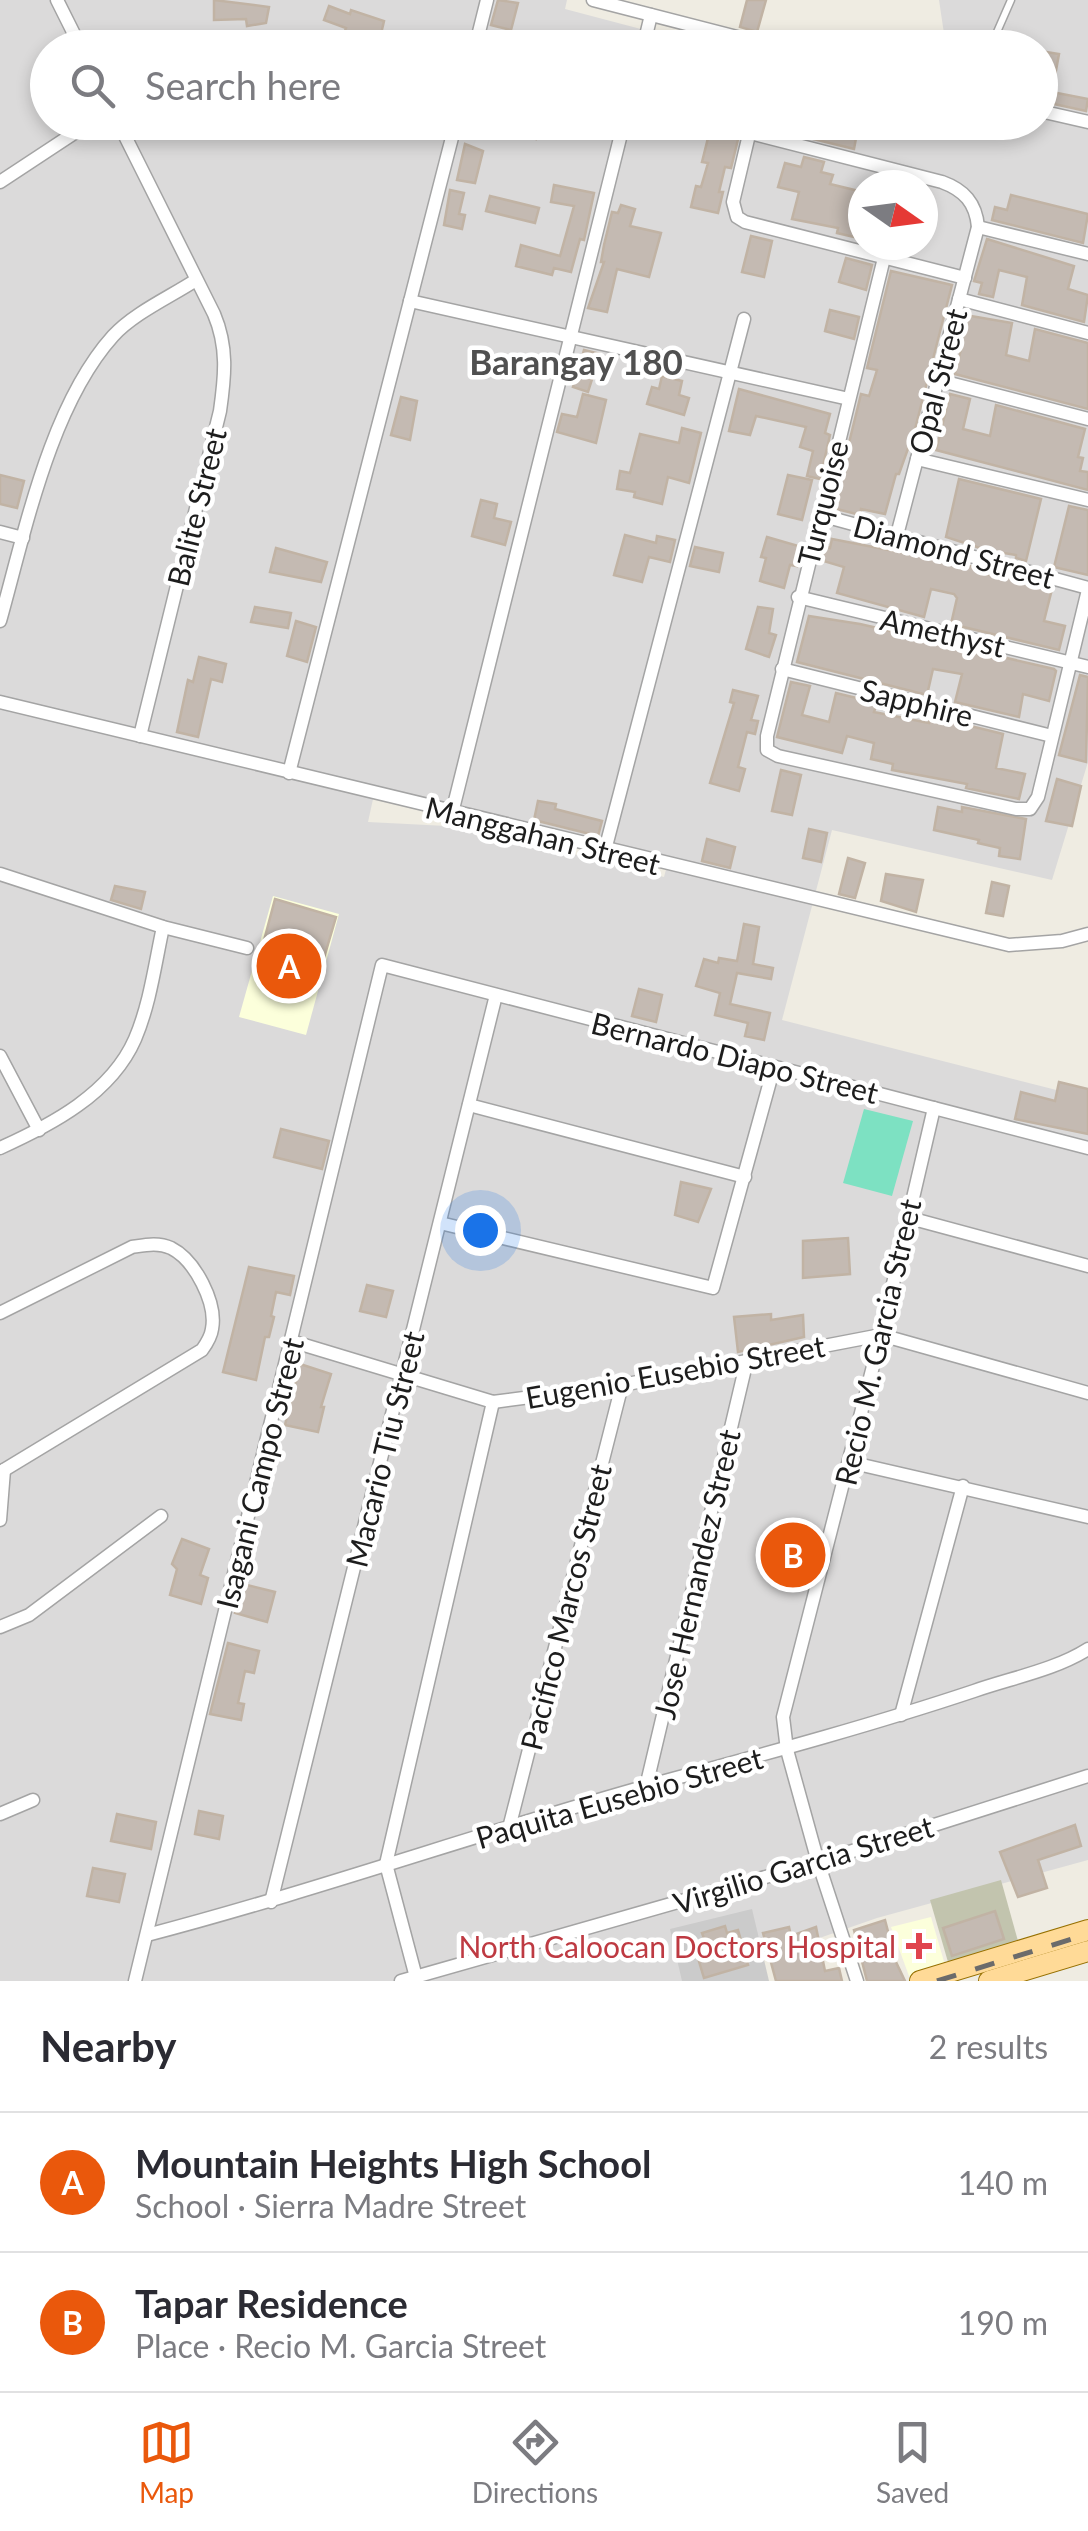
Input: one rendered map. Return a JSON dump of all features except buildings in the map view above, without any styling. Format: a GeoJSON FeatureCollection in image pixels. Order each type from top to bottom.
{"type":"FeatureCollection","features":[{"type":"Feature","properties":{"kind":"main road"},"geometry":{"type":"LineString","coordinates":[[920,1981],[1088,1930]]}},
{"type":"Feature","properties":{"kind":"main road"},"geometry":{"type":"LineString","coordinates":[[989,1981],[1088,1950]]}},
{"type":"Feature","properties":{"kind":"street"},"geometry":{"type":"LineString","coordinates":[[57,0],[72,30]]}},
{"type":"Feature","properties":{"kind":"street"},"geometry":{"type":"LineString","coordinates":[[480,30],[487,0]]}},
{"type":"Feature","properties":{"kind":"street"},"geometry":{"type":"LineString","coordinates":[[594,0],[709,30]]}},
{"type":"Feature","properties":{"kind":"street"},"geometry":{"type":"LineString","coordinates":[[647,30],[651,15]]}},
{"type":"Feature","properties":{"kind":"street"},"geometry":{"type":"LineString","coordinates":[[1058,114],[1088,122]]}},
{"type":"Feature","properties":{"kind":"street"},"geometry":{"type":"LineString","coordinates":[[0,182],[64,140]]}},
{"type":"Feature","properties":{"kind":"street","name":"Balite Street"},"geometry":{"type":"LineString","coordinates":[[127,140],[223,335],[226,368],[220,412],[140,736]]}},
{"type":"Feature","properties":{"kind":"street"},"geometry":{"type":"LineString","coordinates":[[288,773],[451,140]]}},
{"type":"Feature","properties":{"kind":"street"},"geometry":{"type":"LineString","coordinates":[[452,813],[620,140]]}},
{"type":"Feature","properties":{"kind":"street"},"geometry":{"type":"LineString","coordinates":[[748,140],[733,202],[738,217],[754,225],[848,249]]}},
{"type":"Feature","properties":{"kind":"street"},"geometry":{"type":"LineString","coordinates":[[792,140],[955,187],[969,198],[977,213],[978,227],[1088,254]]}},
{"type":"Feature","properties":{"kind":"street","name":"Opal Street"},"geometry":{"type":"LineString","coordinates":[[897,536],[978,227]]}},
{"type":"Feature","properties":{"kind":"street","name":"Turquoise"},"geometry":{"type":"LineString","coordinates":[[884,260],[798,598],[767,750],[778,756],[1016,809],[1030,808],[1038,797],[1052,736]]}},
{"type":"Feature","properties":{"kind":"street"},"geometry":{"type":"LineString","coordinates":[[892,260],[965,278]]}},
{"type":"Feature","properties":{"kind":"street"},"geometry":{"type":"LineString","coordinates":[[0,621],[67,407],[115,334],[196,280]]}},
{"type":"Feature","properties":{"kind":"street"},"geometry":{"type":"LineString","coordinates":[[959,299],[1088,333]]}},
{"type":"Feature","properties":{"kind":"street"},"geometry":{"type":"LineString","coordinates":[[410,301],[849,399]]}},
{"type":"Feature","properties":{"kind":"street"},"geometry":{"type":"LineString","coordinates":[[606,850],[744,319]]}},
{"type":"Feature","properties":{"kind":"street"},"geometry":{"type":"LineString","coordinates":[[938,380],[1088,419]]}},
{"type":"Feature","properties":{"kind":"street"},"geometry":{"type":"LineString","coordinates":[[917,459],[1088,500]]}},
{"type":"Feature","properties":{"kind":"street","name":"Diamond Street"},"geometry":{"type":"LineString","coordinates":[[820,515],[1088,589]]}},
{"type":"Feature","properties":{"kind":"street"},"geometry":{"type":"LineString","coordinates":[[0,532],[23,538]]}},
{"type":"Feature","properties":{"kind":"street"},"geometry":{"type":"LineString","coordinates":[[1052,736],[1088,589]]}},
{"type":"Feature","properties":{"kind":"street","name":"Amethyst"},"geometry":{"type":"LineString","coordinates":[[798,598],[1088,667]]}},
{"type":"Feature","properties":{"kind":"street","name":"Sapphire"},"geometry":{"type":"LineString","coordinates":[[782,669],[1052,736]]}},
{"type":"Feature","properties":{"kind":"street","name":"Manggahan Street"},"geometry":{"type":"LineString","coordinates":[[0,702],[1009,945],[1062,942],[1088,934]]}},
{"type":"Feature","properties":{"kind":"street"},"geometry":{"type":"LineString","coordinates":[[0,874],[163,927],[247,948]]}},
{"type":"Feature","properties":{"kind":"street"},"geometry":{"type":"LineString","coordinates":[[0,1148],[76,1107],[112,1074],[134,1042],[163,927]]}},
{"type":"Feature","properties":{"kind":"street","name":"Bernardo Diapo Street"},"geometry":{"type":"LineString","coordinates":[[382,966],[1088,1148]]}},
{"type":"Feature","properties":{"kind":"street","name":"Isagani Campo Street"},"geometry":{"type":"LineString","coordinates":[[135,1981],[382,966]]}},
{"type":"Feature","properties":{"kind":"street","name":"Macario Tiu Street"},"geometry":{"type":"LineString","coordinates":[[272,1902],[496,995]]}},
{"type":"Feature","properties":{"kind":"street"},"geometry":{"type":"LineString","coordinates":[[0,1056],[39,1130]]}},
{"type":"Feature","properties":{"kind":"street"},"geometry":{"type":"LineString","coordinates":[[440,1224],[713,1288],[774,1066]]}},
{"type":"Feature","properties":{"kind":"street"},"geometry":{"type":"LineString","coordinates":[[469,1105],[745,1177]]}},
{"type":"Feature","properties":{"kind":"street","name":"Recio M. Garcia Street"},"geometry":{"type":"LineString","coordinates":[[857,1981],[818,1862],[787,1750],[783,1716],[881,1335],[934,1108]]}},
{"type":"Feature","properties":{"kind":"street"},"geometry":{"type":"LineString","coordinates":[[906,1217],[1088,1266]]}},
{"type":"Feature","properties":{"kind":"street"},"geometry":{"type":"LineString","coordinates":[[0,1314],[132,1247],[154,1244],[172,1248],[190,1265],[214,1316],[212,1334],[202,1350],[2,1468],[0,1520]]}},
{"type":"Feature","properties":{"kind":"street","name":"Eugenio Eusebio Street"},"geometry":{"type":"LineString","coordinates":[[291,1341],[493,1402],[622,1385],[881,1335],[1088,1393]]}},
{"type":"Feature","properties":{"kind":"street","name":"Jose Hernandez Street"},"geometry":{"type":"LineString","coordinates":[[646,1787],[747,1360]]}},
{"type":"Feature","properties":{"kind":"street","name":"Pacifico Marcos Street"},"geometry":{"type":"LineString","coordinates":[[509,1828],[622,1385]]}},
{"type":"Feature","properties":{"kind":"street","name":"Eugenio Eusebio Street"},"geometry":{"type":"LineString","coordinates":[[417,1979],[386,1864],[493,1402]]}},
{"type":"Feature","properties":{"kind":"street"},"geometry":{"type":"LineString","coordinates":[[849,1462],[1088,1517]]}},
{"type":"Feature","properties":{"kind":"street"},"geometry":{"type":"LineString","coordinates":[[901,1715],[963,1486]]}},
{"type":"Feature","properties":{"kind":"street"},"geometry":{"type":"LineString","coordinates":[[0,1626],[29,1615],[161,1516]]}},
{"type":"Feature","properties":{"kind":"street","name":"Paquita Eusebio Street"},"geometry":{"type":"LineString","coordinates":[[146,1935],[272,1902],[646,1787],[787,1750],[1088,1650]]}},
{"type":"Feature","properties":{"kind":"street","name":"Virgilio Garcia Street"},"geometry":{"type":"LineString","coordinates":[[401,1981],[818,1862],[1088,1776]]}},
{"type":"Feature","properties":{"kind":"street"},"geometry":{"type":"LineString","coordinates":[[0,1814],[33,1800]]}},
{"type":"Feature","properties":{"kind":"lane"},"geometry":{"type":"LineString","coordinates":[[998,30],[1011,0]]}},
{"type":"Feature","properties":{"kind":"shaded area"},"geometry":{"type":"Polygon","coordinates":[[[0,0],[567,0],[565,9],[645,30],[30,30],[30,140],[1058,140],[1058,30],[943,30],[939,0],[1088,0],[1088,762],[1052,880],[832,830],[782,1020],[1088,1098],[1088,1860],[877,1918],[696,1981],[0,1981],[0,0]],[[375,790],[368,822],[466,827],[664,877],[668,862],[375,790]]]}},
{"type":"Feature","properties":{"kind":"shaded area"},"geometry":{"type":"Polygon","coordinates":[[[273,896],[339,914],[306,1035],[239,1017],[273,896]]]}},
{"type":"Feature","properties":{"kind":"shaded area"},"geometry":{"type":"Polygon","coordinates":[[[1001,1880],[1018,1941],[948,1962],[930,1900],[1001,1880]]]}},
{"type":"Feature","properties":{"kind":"shaded area"},"geometry":{"type":"Polygon","coordinates":[[[752,1909],[769,1981],[682,1981],[670,1929],[752,1909]]]}},
{"type":"Feature","properties":{"kind":"shaded area","name":"North Caloocan Doctors Hospital"},"geometry":{"type":"Polygon","coordinates":[[[931,1917],[945,1965],[909,1976],[891,1927],[931,1917]]]}},
{"type":"Feature","properties":{"kind":"green space"},"geometry":{"type":"Polygon","coordinates":[[[864,1109],[913,1121],[892,1196],[843,1183],[864,1109]]]}},
{"type":"Feature","properties":{"kind":"railway"},"geometry":{"type":"LineString","coordinates":[[937,1981],[1088,1934]]}},
{"type":"Feature","properties":{"kind":"place","name":"Mountain Heights High School"},"geometry":{"type":"Point","coordinates":[289,966]}},
{"type":"Feature","properties":{"kind":"place","name":"Tapar Residence"},"geometry":{"type":"Point","coordinates":[793,1555]}},
{"type":"Feature","properties":{"kind":"place","name":"North Caloocan Doctors Hospital"},"geometry":{"type":"Point","coordinates":[919,1946]}},
{"type":"Feature","properties":{"kind":"district","name":"Barangay 180"},"geometry":{"type":"Point","coordinates":[576,361]}}]}
